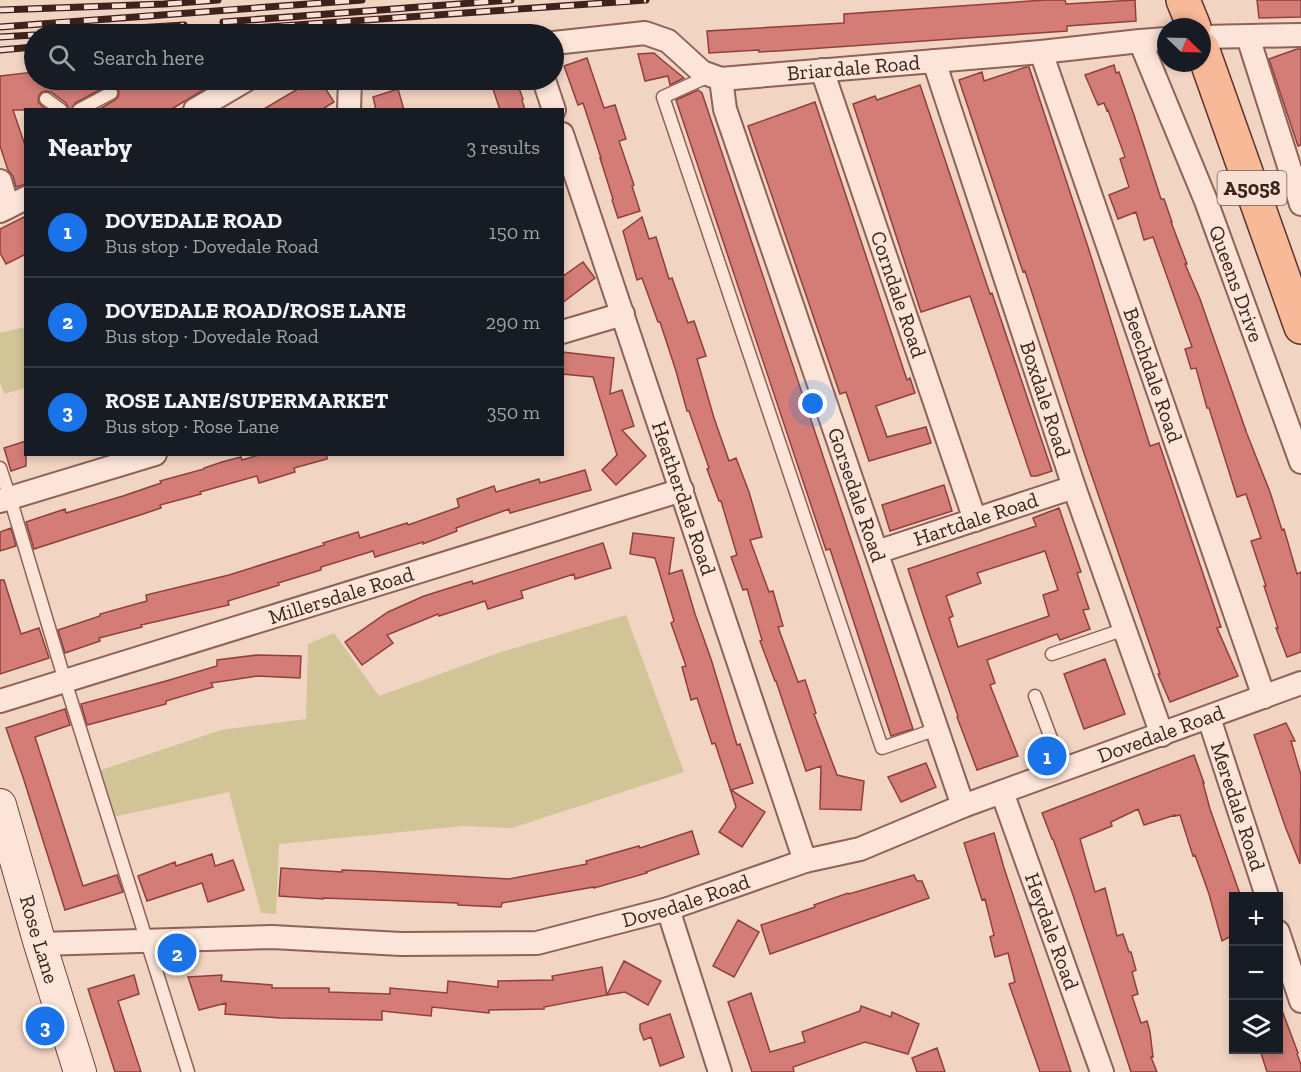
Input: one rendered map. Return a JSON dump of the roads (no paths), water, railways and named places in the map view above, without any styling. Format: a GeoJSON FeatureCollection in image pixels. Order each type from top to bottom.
{"type":"FeatureCollection","features":[{"type":"Feature","properties":{"kind":"main road"},"geometry":{"type":"LineString","coordinates":[[1183,0],[1190,18]]}},
{"type":"Feature","properties":{"kind":"main road","name":"A5058"},"geometry":{"type":"LineString","coordinates":[[1211,72],[1301,327]]}},
{"type":"Feature","properties":{"kind":"street"},"geometry":{"type":"LineString","coordinates":[[564,42],[645,33],[668,41],[702,72],[716,77]]}},
{"type":"Feature","properties":{"kind":"street"},"geometry":{"type":"LineString","coordinates":[[1211,37],[1301,35]]}},
{"type":"Feature","properties":{"kind":"street"},"geometry":{"type":"LineString","coordinates":[[1241,36],[1301,204]]}},
{"type":"Feature","properties":{"kind":"street","name":"Briardale Road"},"geometry":{"type":"LineString","coordinates":[[716,77],[1041,52],[1154,40]]}},
{"type":"Feature","properties":{"kind":"street","name":"Queens Drive"},"geometry":{"type":"LineString","coordinates":[[1154,40],[1206,201],[1301,462]]}},
{"type":"Feature","properties":{"kind":"street","name":"Beechdale Road"},"geometry":{"type":"LineString","coordinates":[[1041,52],[1264,697]]}},
{"type":"Feature","properties":{"kind":"street","name":"Boxdale Road"},"geometry":{"type":"LineString","coordinates":[[934,61],[1074,487],[1161,735]]}},
{"type":"Feature","properties":{"kind":"street","name":"Corndale Road"},"geometry":{"type":"LineString","coordinates":[[822,70],[975,520]]}},
{"type":"Feature","properties":{"kind":"street","name":"Gorsedale Road"},"geometry":{"type":"LineString","coordinates":[[716,77],[963,806]]}},
{"type":"Feature","properties":{"kind":"street"},"geometry":{"type":"LineString","coordinates":[[198,108],[229,90]]}},
{"type":"Feature","properties":{"kind":"street"},"geometry":{"type":"LineString","coordinates":[[349,108],[350,90]]}},
{"type":"Feature","properties":{"kind":"street"},"geometry":{"type":"LineString","coordinates":[[547,90],[553,108]]}},
{"type":"Feature","properties":{"kind":"street","name":"Heatherdale Road"},"geometry":{"type":"LineString","coordinates":[[564,141],[805,861]]}},
{"type":"Feature","properties":{"kind":"street"},"geometry":{"type":"LineString","coordinates":[[0,181],[11,205]]}},
{"type":"Feature","properties":{"kind":"street"},"geometry":{"type":"LineString","coordinates":[[564,331],[622,314]]}},
{"type":"Feature","properties":{"kind":"street"},"geometry":{"type":"LineString","coordinates":[[5,499],[148,456]]}},
{"type":"Feature","properties":{"kind":"street","name":"Hartdale Road"},"geometry":{"type":"LineString","coordinates":[[876,552],[1074,487]]}},
{"type":"Feature","properties":{"kind":"street","name":"Millersdale Road"},"geometry":{"type":"LineString","coordinates":[[0,701],[682,490]]}},
{"type":"Feature","properties":{"kind":"street","name":"Dovedale Road"},"geometry":{"type":"LineString","coordinates":[[40,944],[272,937],[401,944],[537,943],[668,909],[805,861],[860,849],[963,806],[1301,683]]}},
{"type":"Feature","properties":{"kind":"street","name":"Meredale Road"},"geometry":{"type":"LineString","coordinates":[[1209,718],[1265,892]]}},
{"type":"Feature","properties":{"kind":"street","name":"Heydale Road"},"geometry":{"type":"LineString","coordinates":[[1002,792],[1102,1072]]}},
{"type":"Feature","properties":{"kind":"street","name":"Rose Lane"},"geometry":{"type":"LineString","coordinates":[[0,806],[6,847],[40,944],[80,1072]]}},
{"type":"Feature","properties":{"kind":"street"},"geometry":{"type":"LineString","coordinates":[[668,909],[720,1072]]}},
{"type":"Feature","properties":{"kind":"street"},"geometry":{"type":"LineString","coordinates":[[1283,946],[1301,1001]]}},
{"type":"Feature","properties":{"kind":"lane"},"geometry":{"type":"LineString","coordinates":[[716,77],[663,97],[882,748],[937,729]]}},
{"type":"Feature","properties":{"kind":"lane"},"geometry":{"type":"LineString","coordinates":[[83,108],[111,93]]}},
{"type":"Feature","properties":{"kind":"lane"},"geometry":{"type":"LineString","coordinates":[[46,99],[58,108]]}},
{"type":"Feature","properties":{"kind":"lane"},"geometry":{"type":"LineString","coordinates":[[0,468],[5,499],[188,1072]]}},
{"type":"Feature","properties":{"kind":"lane"},"geometry":{"type":"LineString","coordinates":[[1052,654],[1125,629]]}},
{"type":"Feature","properties":{"kind":"lane"},"geometry":{"type":"LineString","coordinates":[[1035,696],[1063,770]]}},
{"type":"Feature","properties":{"kind":"railway"},"geometry":{"type":"LineString","coordinates":[[0,10],[218,0]]}},
{"type":"Feature","properties":{"kind":"railway"},"geometry":{"type":"LineString","coordinates":[[40,24],[362,0]]}},
{"type":"Feature","properties":{"kind":"railway"},"geometry":{"type":"LineString","coordinates":[[223,22],[511,0]]}},
{"type":"Feature","properties":{"kind":"railway"},"geometry":{"type":"LineString","coordinates":[[309,24],[646,0]]}},
{"type":"Feature","properties":{"kind":"railway"},"geometry":{"type":"LineString","coordinates":[[0,27],[24,25]]}},
{"type":"Feature","properties":{"kind":"railway"},"geometry":{"type":"LineString","coordinates":[[0,37],[24,36]]}},
{"type":"Feature","properties":{"kind":"railway"},"geometry":{"type":"LineString","coordinates":[[0,50],[24,48]]}},
{"type":"Feature","properties":{"kind":"place","name":"DOVEDALE ROAD"},"geometry":{"type":"Point","coordinates":[1047,756]}},
{"type":"Feature","properties":{"kind":"place","name":"DOVEDALE ROAD/ROSE LANE"},"geometry":{"type":"Point","coordinates":[177,953]}},
{"type":"Feature","properties":{"kind":"place","name":"ROSE LANE/SUPERMARKET"},"geometry":{"type":"Point","coordinates":[45,1026]}}]}
